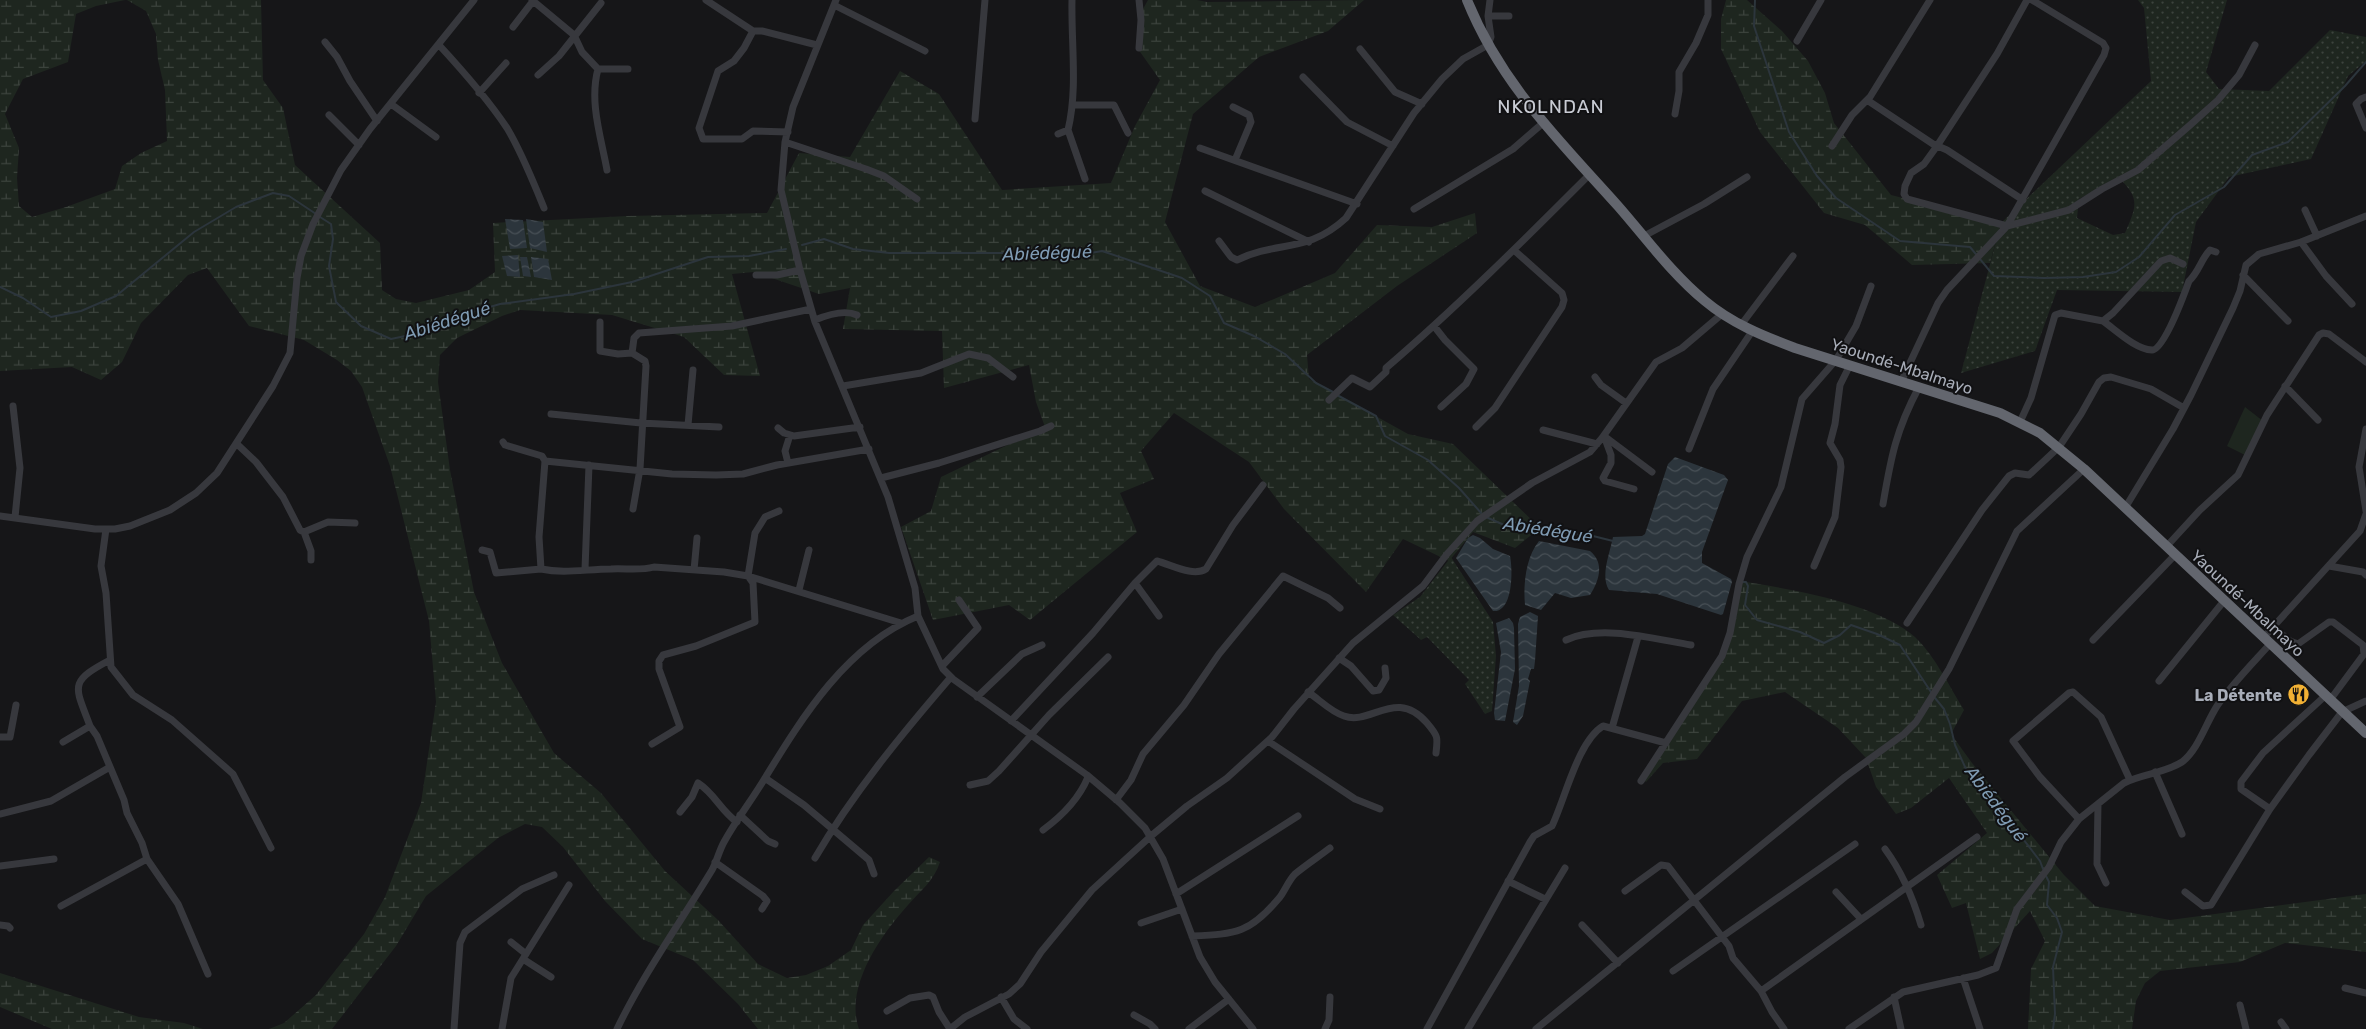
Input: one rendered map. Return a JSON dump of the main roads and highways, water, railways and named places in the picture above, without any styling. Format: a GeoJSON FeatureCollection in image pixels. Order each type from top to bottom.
{"type":"FeatureCollection","features":[{"type":"Feature","properties":{"kind":"highway","name":"Yaoundé-Mbalmayo"},"geometry":{"type":"LineString","coordinates":[[1467,0],[1488,45],[1506,77],[1542,123],[1687,284],[1722,314],[1741,325],[1795,348],[2000,413],[2020,422],[2059,447],[2366,733]]}},
{"type":"Feature","properties":{"kind":"water"},"geometry":{"type":"Polygon","coordinates":[[[505,219],[523,220],[527,248],[510,249],[505,219]]]}},
{"type":"Feature","properties":{"kind":"water"},"geometry":{"type":"Polygon","coordinates":[[[526,219],[543,222],[547,252],[530,248],[526,219]]]}},
{"type":"Feature","properties":{"kind":"water"},"geometry":{"type":"Polygon","coordinates":[[[518,255],[520,277],[507,276],[502,256],[518,255]]]}},
{"type":"Feature","properties":{"kind":"water"},"geometry":{"type":"Polygon","coordinates":[[[520,257],[527,257],[531,277],[523,276],[520,257]]]}},
{"type":"Feature","properties":{"kind":"water"},"geometry":{"type":"Polygon","coordinates":[[[531,257],[548,259],[552,280],[534,277],[531,257]]]}},
{"type":"Feature","properties":{"kind":"water"},"geometry":{"type":"Polygon","coordinates":[[[1675,457],[1724,475],[1728,480],[1702,552],[1702,563],[1731,579],[1732,582],[1723,614],[1721,615],[1657,594],[1609,590],[1606,584],[1608,557],[1613,537],[1642,536],[1645,534],[1668,464],[1675,457]]]}},
{"type":"Feature","properties":{"kind":"water"},"geometry":{"type":"Polygon","coordinates":[[[1473,535],[1480,538],[1493,549],[1510,556],[1510,590],[1505,605],[1500,610],[1493,611],[1456,558],[1468,538],[1473,535]]]}},
{"type":"Feature","properties":{"kind":"water"},"geometry":{"type":"Polygon","coordinates":[[[1539,541],[1590,551],[1595,556],[1598,561],[1599,572],[1596,584],[1590,595],[1571,598],[1555,593],[1541,610],[1525,605],[1526,571],[1531,555],[1539,541]]]}},
{"type":"Feature","properties":{"kind":"water"},"geometry":{"type":"Polygon","coordinates":[[[1530,612],[1538,616],[1535,661],[1534,669],[1531,669],[1528,679],[1530,681],[1523,716],[1517,725],[1513,722],[1519,686],[1518,624],[1520,617],[1530,612]]]}},
{"type":"Feature","properties":{"kind":"water"},"geometry":{"type":"Polygon","coordinates":[[[1509,618],[1514,628],[1515,669],[1505,721],[1495,720],[1494,713],[1501,652],[1496,623],[1509,618]]]}},
{"type":"Feature","properties":{"kind":"waterway"},"geometry":{"type":"LineString","coordinates":[[1755,0],[1754,26],[1789,132],[1817,176],[1836,198],[1900,241],[1970,247],[1994,276],[2083,277],[2116,272],[2139,257],[2175,215],[2224,187],[2252,155],[2288,142],[2345,86],[2366,62]]}},
{"type":"Feature","properties":{"kind":"waterway","name":"Abiédégué"},"geometry":{"type":"LineString","coordinates":[[0,287],[23,298],[51,317],[81,311],[116,296],[194,232],[236,207],[273,193],[289,196],[316,214]]}},
{"type":"Feature","properties":{"kind":"waterway","name":"Abiédégué"},"geometry":{"type":"LineString","coordinates":[[320,217],[331,224],[333,239],[329,266],[336,302],[361,326],[391,339],[424,332],[456,317],[500,304],[574,294],[632,282],[708,257],[749,256],[786,249]]}},
{"type":"Feature","properties":{"kind":"waterway","name":"Abiédégué"},"geometry":{"type":"LineString","coordinates":[[802,245],[824,239],[853,249],[889,253],[1045,253],[1073,256],[1102,251],[1182,278],[1210,296],[1224,323],[1254,336],[1285,354],[1316,383],[1333,392]]}},
{"type":"Feature","properties":{"kind":"waterway","name":"Abiédégué"},"geometry":{"type":"LineString","coordinates":[[1337,395],[1376,416],[1385,436],[1428,460],[1459,488],[1482,514]]}},
{"type":"Feature","properties":{"kind":"waterway","name":"Abiédégué"},"geometry":{"type":"LineString","coordinates":[[1486,517],[1511,528],[1593,536],[1613,541]]}},
{"type":"Feature","properties":{"kind":"waterway","name":"Abiédégué"},"geometry":{"type":"LineString","coordinates":[[1742,582],[1746,582],[1748,586],[1745,605],[1757,620],[1800,632],[1824,643],[1840,635],[1851,625],[1877,634],[1900,645],[1931,692]]}},
{"type":"Feature","properties":{"kind":"waterway","name":"Abiédégué"},"geometry":{"type":"LineString","coordinates":[[1935,698],[1944,709],[1955,745],[1966,769],[1986,791],[2040,861],[2043,869]]}},
{"type":"Feature","properties":{"kind":"waterway","name":"Abiédégué"},"geometry":{"type":"LineString","coordinates":[[2046,876],[2049,882],[2047,905],[2057,918],[2062,932],[2053,967],[2055,1014],[2053,1029]]}},
{"type":"Feature","properties":{"kind":"place","name":"La Détente"},"geometry":{"type":"Point","coordinates":[2298,695]}},
{"type":"Feature","properties":{"kind":"district","name":"NKOLNDAN"},"geometry":{"type":"Point","coordinates":[1551,106]}}]}
